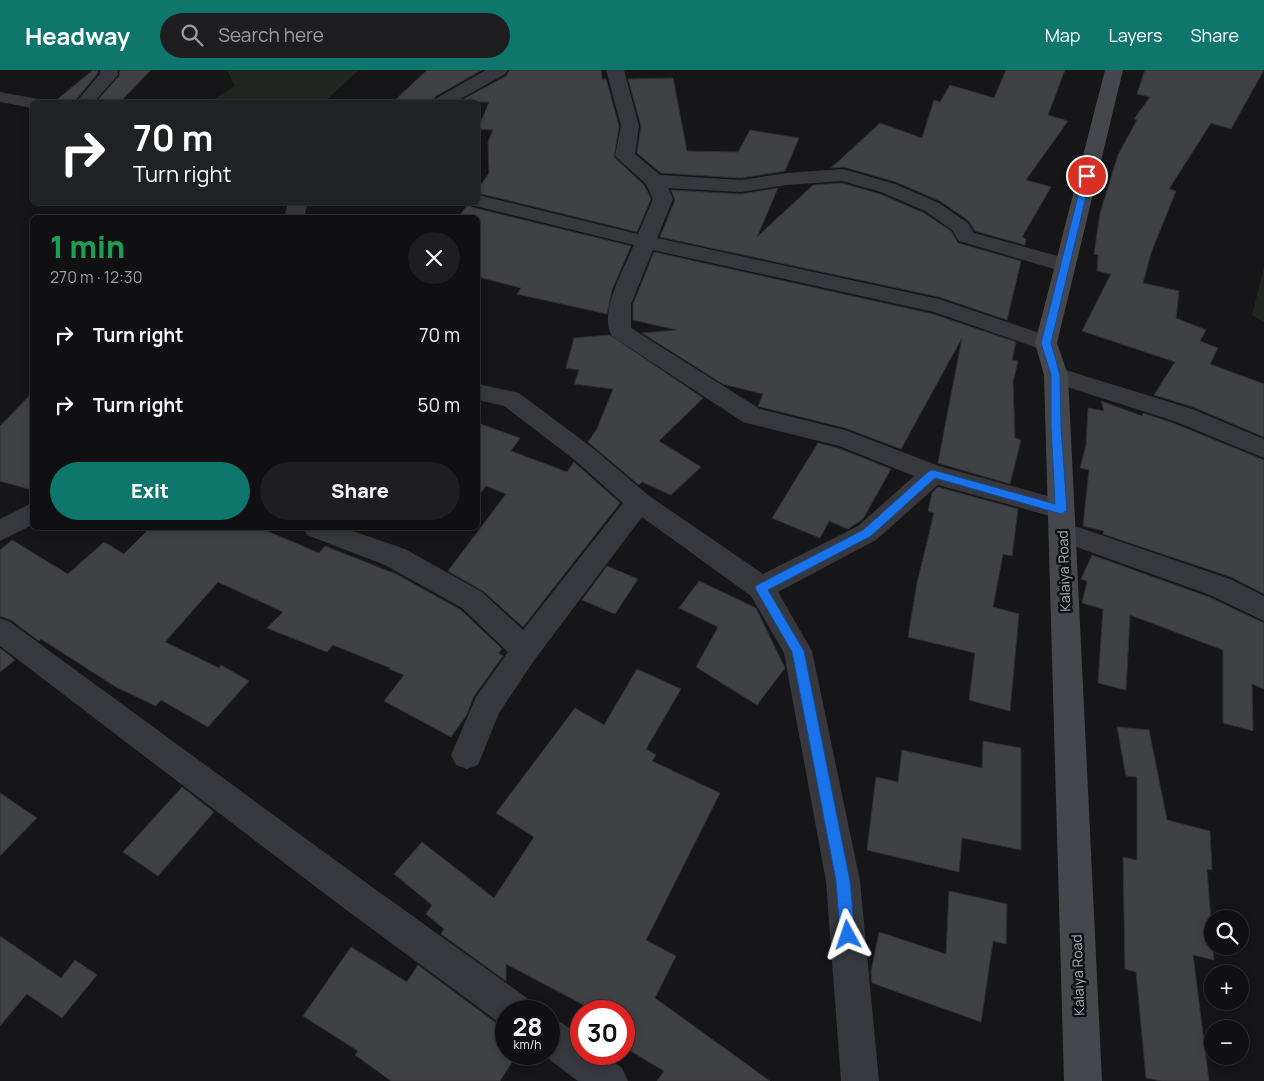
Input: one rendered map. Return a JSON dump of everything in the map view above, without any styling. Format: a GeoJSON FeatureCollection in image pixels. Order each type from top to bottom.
{"type":"FeatureCollection","features":[{"type":"Feature","properties":{"kind":"main road"},"geometry":{"type":"LineString","coordinates":[[1046,343],[1114,70]]}},
{"type":"Feature","properties":{"kind":"main road","name":"Kalaiya Road"},"geometry":{"type":"LineString","coordinates":[[1046,343],[1056,375],[1056,426],[1062,521],[1082,1081]]}},
{"type":"Feature","properties":{"kind":"street"},"geometry":{"type":"LineString","coordinates":[[87,100],[109,75],[108,70]]}},
{"type":"Feature","properties":{"kind":"street"},"geometry":{"type":"LineString","coordinates":[[446,100],[499,70]]}},
{"type":"Feature","properties":{"kind":"street"},"geometry":{"type":"LineString","coordinates":[[615,70],[630,126],[625,156],[655,181],[663,199],[620,304],[620,330],[752,416],[844,439],[1062,521],[1220,587],[1264,609]]}},
{"type":"Feature","properties":{"kind":"street"},"geometry":{"type":"LineString","coordinates":[[0,97],[30,103]]}},
{"type":"Feature","properties":{"kind":"street"},"geometry":{"type":"LineString","coordinates":[[655,181],[741,186],[843,176],[888,188],[932,207],[961,227],[966,236],[1064,265]]}},
{"type":"Feature","properties":{"kind":"street"},"geometry":{"type":"LineString","coordinates":[[480,201],[646,242],[939,306],[1046,343]]}},
{"type":"Feature","properties":{"kind":"street"},"geometry":{"type":"LineString","coordinates":[[1056,375],[1183,415],[1264,449]]}},
{"type":"Feature","properties":{"kind":"street"},"geometry":{"type":"LineString","coordinates":[[480,392],[510,399],[585,455],[639,502],[690,536],[761,588],[798,651],[843,881],[860,1081]]}},
{"type":"Feature","properties":{"kind":"street"},"geometry":{"type":"LineString","coordinates":[[761,588],[867,533],[933,474]]}},
{"type":"Feature","properties":{"kind":"street"},"geometry":{"type":"LineString","coordinates":[[467,755],[487,706],[525,650],[639,502]]}},
{"type":"Feature","properties":{"kind":"street"},"geometry":{"type":"LineString","coordinates":[[0,531],[30,514]]}},
{"type":"Feature","properties":{"kind":"street"},"geometry":{"type":"LineString","coordinates":[[321,530],[395,557],[472,600],[525,650]]}},
{"type":"Feature","properties":{"kind":"street"},"geometry":{"type":"LineString","coordinates":[[0,630],[349,892],[499,1000]]}},
{"type":"Feature","properties":{"kind":"street"},"geometry":{"type":"LineString","coordinates":[[560,1044],[609,1081]]}},
{"type":"Feature","properties":{"kind":"shaded area"},"geometry":{"type":"Polygon","coordinates":[[[227,70],[359,70],[326,100],[212,100],[235,86],[227,70]]]}},
{"type":"Feature","properties":{"kind":"shaded area"},"geometry":{"type":"Polygon","coordinates":[[[1264,267],[1264,322],[1252,315],[1264,267]]]}},
{"type":"Feature","properties":{"kind":"building"},"geometry":{"type":"Polygon","coordinates":[[[93,70],[98,70],[98,73],[76,100],[56,100],[93,70]]]}},
{"type":"Feature","properties":{"kind":"building"},"geometry":{"type":"Polygon","coordinates":[[[120,70],[151,70],[122,100],[98,100],[119,76],[120,70]]]}},
{"type":"Feature","properties":{"kind":"building"},"geometry":{"type":"Polygon","coordinates":[[[427,70],[482,70],[436,96],[433,100],[395,100],[427,70]]]}},
{"type":"Feature","properties":{"kind":"building"},"geometry":{"type":"Polygon","coordinates":[[[510,70],[601,70],[602,79],[606,79],[619,126],[614,157],[644,185],[651,199],[637,232],[480,193],[480,186],[489,173],[488,142],[493,130],[480,129],[480,124],[489,102],[462,100],[506,76],[510,70]]]}},
{"type":"Feature","properties":{"kind":"building"},"geometry":{"type":"Polygon","coordinates":[[[1006,70],[1065,70],[1048,115],[1068,121],[1026,180],[1051,187],[1022,237],[1026,239],[1025,245],[975,231],[969,221],[940,201],[896,182],[844,167],[831,168],[880,123],[922,138],[934,100],[940,102],[950,85],[994,98],[1006,70]]]}},
{"type":"Feature","properties":{"kind":"building"},"geometry":{"type":"Polygon","coordinates":[[[1145,70],[1264,70],[1231,129],[1211,123],[1169,189],[1176,191],[1151,253],[1143,283],[1179,291],[1176,318],[1206,330],[1200,341],[1218,348],[1210,364],[1264,384],[1264,437],[1193,407],[1154,395],[1175,362],[1082,331],[1111,274],[1097,271],[1098,255],[1094,254],[1100,213],[1118,155],[1137,120],[1134,119],[1150,97],[1137,94],[1145,70]]]}},
{"type":"Feature","properties":{"kind":"building"},"geometry":{"type":"Polygon","coordinates":[[[673,78],[687,151],[738,152],[750,130],[799,138],[785,171],[741,178],[661,173],[637,153],[641,126],[628,79],[673,78]]]}},
{"type":"Feature","properties":{"kind":"building"},"geometry":{"type":"Polygon","coordinates":[[[842,183],[880,194],[924,213],[951,231],[958,243],[1021,261],[1007,320],[939,297],[660,237],[675,200],[671,190],[741,194],[778,188],[757,237],[813,185],[842,183]]]}},
{"type":"Feature","properties":{"kind":"building"},"geometry":{"type":"Polygon","coordinates":[[[469,205],[631,246],[612,290],[607,314],[517,294],[521,288],[480,278],[480,215],[460,215],[469,205]]]}},
{"type":"Feature","properties":{"kind":"building"},"geometry":{"type":"Polygon","coordinates":[[[654,252],[933,314],[1016,342],[1012,360],[1018,361],[1013,382],[1015,438],[1021,440],[1010,484],[938,463],[962,338],[901,449],[845,428],[758,406],[763,394],[723,384],[642,333],[677,330],[633,320],[633,304],[654,252]]]}},
{"type":"Feature","properties":{"kind":"building"},"geometry":{"type":"Polygon","coordinates":[[[610,335],[703,398],[659,441],[701,467],[671,495],[642,482],[639,485],[588,442],[597,429],[613,389],[574,384],[579,370],[566,368],[574,338],[610,335]]]}},
{"type":"Feature","properties":{"kind":"building"},"geometry":{"type":"Polygon","coordinates":[[[30,395],[30,489],[0,481],[0,426],[30,395]]]}},
{"type":"Feature","properties":{"kind":"building"},"geometry":{"type":"Polygon","coordinates":[[[1101,401],[1142,416],[1143,413],[1173,423],[1264,460],[1264,594],[1231,577],[1103,534],[1104,531],[1083,526],[1089,470],[1080,468],[1086,445],[1088,408],[1104,411],[1101,401]]]}},
{"type":"Feature","properties":{"kind":"building"},"geometry":{"type":"Polygon","coordinates":[[[480,424],[520,438],[511,451],[567,472],[574,462],[620,503],[523,627],[483,591],[448,571],[506,494],[486,486],[480,494],[480,424]]]}},
{"type":"Feature","properties":{"kind":"building"},"geometry":{"type":"Polygon","coordinates":[[[818,443],[838,448],[891,469],[863,519],[848,529],[829,521],[820,538],[772,518],[818,443]]]}},
{"type":"Feature","properties":{"kind":"building"},"geometry":{"type":"Polygon","coordinates":[[[938,487],[1018,509],[1012,556],[1003,554],[993,607],[1019,614],[1010,711],[969,700],[975,653],[908,637],[917,583],[934,513],[928,511],[932,493],[938,487]]]}},
{"type":"Feature","properties":{"kind":"building"},"geometry":{"type":"Polygon","coordinates":[[[148,530],[265,530],[319,553],[325,546],[396,574],[461,610],[502,649],[498,653],[503,656],[474,696],[466,716],[451,737],[384,701],[404,675],[333,645],[327,652],[267,628],[283,612],[218,582],[165,642],[219,668],[221,665],[249,681],[208,727],[161,700],[156,706],[116,687],[41,639],[39,641],[11,620],[0,616],[0,550],[12,540],[68,574],[104,542],[124,554],[148,530]]]}},
{"type":"Feature","properties":{"kind":"building"},"geometry":{"type":"Polygon","coordinates":[[[1092,555],[1209,597],[1264,623],[1264,689],[1252,684],[1253,731],[1223,723],[1223,650],[1130,615],[1126,690],[1098,683],[1103,609],[1082,603],[1087,581],[1081,579],[1092,555]]]}},
{"type":"Feature","properties":{"kind":"building"},"geometry":{"type":"Polygon","coordinates":[[[607,566],[638,579],[615,614],[582,600],[607,566]]]}},
{"type":"Feature","properties":{"kind":"building"},"geometry":{"type":"Polygon","coordinates":[[[699,581],[756,608],[785,668],[757,705],[696,667],[718,627],[679,608],[699,581]]]}},
{"type":"Feature","properties":{"kind":"building"},"geometry":{"type":"Polygon","coordinates":[[[0,648],[15,660],[0,672],[0,648]]]}},
{"type":"Feature","properties":{"kind":"building"},"geometry":{"type":"Polygon","coordinates":[[[637,669],[681,689],[646,749],[656,755],[652,761],[720,793],[646,940],[676,956],[655,998],[770,1081],[657,1081],[664,1071],[635,1054],[635,1000],[574,1000],[506,964],[506,981],[441,934],[444,929],[426,914],[432,905],[394,874],[422,842],[494,898],[534,837],[496,813],[575,708],[604,725],[637,669]]]}},
{"type":"Feature","properties":{"kind":"building"},"geometry":{"type":"Polygon","coordinates":[[[1117,727],[1149,730],[1167,820],[1210,831],[1212,870],[1207,869],[1210,910],[1204,910],[1204,955],[1214,955],[1214,960],[1193,955],[1204,1042],[1204,1065],[1207,1065],[1209,1081],[1161,1081],[1146,1078],[1136,972],[1125,969],[1123,857],[1137,860],[1137,777],[1126,776],[1117,727]]]}},
{"type":"Feature","properties":{"kind":"building"},"geometry":{"type":"Polygon","coordinates":[[[983,741],[1021,748],[1021,850],[962,838],[959,872],[867,850],[876,777],[898,782],[902,750],[982,768],[983,741]]]}},
{"type":"Feature","properties":{"kind":"building"},"geometry":{"type":"Polygon","coordinates":[[[182,787],[214,812],[158,876],[123,852],[182,787]]]}},
{"type":"Feature","properties":{"kind":"building"},"geometry":{"type":"Polygon","coordinates":[[[0,793],[37,818],[0,856],[0,793]]]}},
{"type":"Feature","properties":{"kind":"building"},"geometry":{"type":"Polygon","coordinates":[[[949,891],[1007,904],[1006,944],[993,941],[981,1022],[872,983],[871,972],[879,932],[946,954],[949,891]]]}},
{"type":"Feature","properties":{"kind":"building"},"geometry":{"type":"Polygon","coordinates":[[[0,936],[61,978],[75,960],[97,975],[62,1018],[27,994],[0,1026],[0,936]]]}},
{"type":"Feature","properties":{"kind":"building"},"geometry":{"type":"Polygon","coordinates":[[[351,947],[407,982],[418,965],[495,1022],[495,1065],[510,1065],[500,1081],[391,1081],[355,1055],[358,1051],[303,1016],[351,947]]]}},
{"type":"Feature","properties":{"kind":"route"},"geometry":{"type":"LineString","coordinates":[[848,935],[843,881],[798,651],[761,588],[867,533],[933,474],[1061,510],[1056,426],[1056,375],[1046,343],[1087,176]]}}]}
